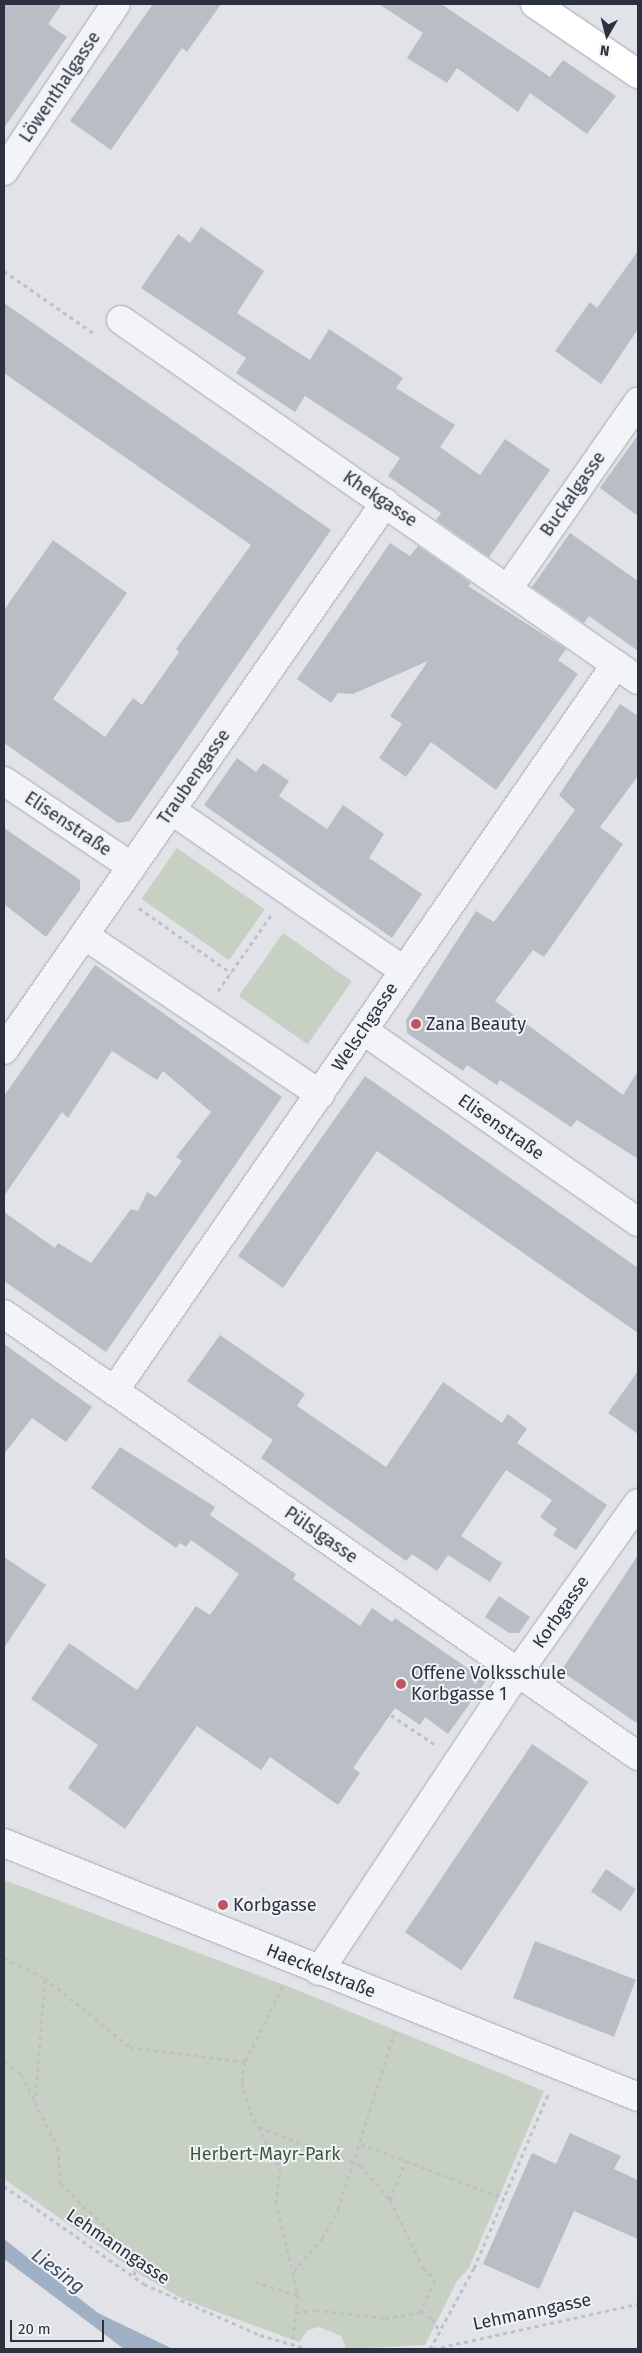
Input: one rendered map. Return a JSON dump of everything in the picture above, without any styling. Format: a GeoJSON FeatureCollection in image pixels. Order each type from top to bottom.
{"type":"FeatureCollection","features":[{"type":"Feature","properties":{"kind":"main road"},"geometry":{"type":"LineString","coordinates":[[535,4],[638,74]]}},
{"type":"Feature","properties":{"kind":"street","name":"Löwenthalgasse"},"geometry":{"type":"LineString","coordinates":[[4,171],[116,4]]}},
{"type":"Feature","properties":{"kind":"street","name":"Khekgasse"},"geometry":{"type":"LineString","coordinates":[[121,320],[385,504],[509,587],[638,680]]}},
{"type":"Feature","properties":{"kind":"street","name":"Buckalgasse"},"geometry":{"type":"LineString","coordinates":[[509,587],[638,402]]}},
{"type":"Feature","properties":{"kind":"street","name":"Traubengasse"},"geometry":{"type":"LineString","coordinates":[[4,1050],[385,504]]}},
{"type":"Feature","properties":{"kind":"street","name":"Welschgasse"},"geometry":{"type":"LineString","coordinates":[[114,1391],[616,664]]}},
{"type":"Feature","properties":{"kind":"street","name":"Elisenstraße"},"geometry":{"type":"LineString","coordinates":[[4,781],[132,867]]}},
{"type":"Feature","properties":{"kind":"street"},"geometry":{"type":"LineString","coordinates":[[171,810],[403,970]]}},
{"type":"Feature","properties":{"kind":"street"},"geometry":{"type":"LineString","coordinates":[[84,935],[320,1094]]}},
{"type":"Feature","properties":{"kind":"street","name":"Elisenstraße"},"geometry":{"type":"LineString","coordinates":[[364,1031],[638,1222]]}},
{"type":"Feature","properties":{"kind":"street","name":"Pülslgasse"},"geometry":{"type":"LineString","coordinates":[[4,1314],[638,1756]]}},
{"type":"Feature","properties":{"kind":"street","name":"Korbgasse"},"geometry":{"type":"LineString","coordinates":[[319,1971],[518,1672],[638,1503]]}},
{"type":"Feature","properties":{"kind":"street","name":"Haeckelstraße"},"geometry":{"type":"LineString","coordinates":[[4,1843],[319,1971],[638,2097]]}},
{"type":"Feature","properties":{"kind":"path"},"geometry":{"type":"LineString","coordinates":[[4,271],[104,340],[121,320]]}},
{"type":"Feature","properties":{"kind":"path"},"geometry":{"type":"LineString","coordinates":[[115,891],[231,973]]}},
{"type":"Feature","properties":{"kind":"path"},"geometry":{"type":"LineString","coordinates":[[202,1014],[288,891]]}},
{"type":"Feature","properties":{"kind":"path"},"geometry":{"type":"LineString","coordinates":[[390,1715],[439,1747]]}},
{"type":"Feature","properties":{"kind":"path"},"geometry":{"type":"LineString","coordinates":[[4,1958],[45,1978],[130,2046],[245,2062]]}},
{"type":"Feature","properties":{"kind":"path"},"geometry":{"type":"LineString","coordinates":[[292,2344],[298,2295],[294,2271],[276,2202],[280,2168],[259,2127],[242,2082],[245,2062],[293,1960]]}},
{"type":"Feature","properties":{"kind":"path"},"geometry":{"type":"LineString","coordinates":[[34,2103],[45,1978]]}},
{"type":"Feature","properties":{"kind":"path"},"geometry":{"type":"LineString","coordinates":[[294,2271],[322,2239],[338,2210],[406,2005]]}},
{"type":"Feature","properties":{"kind":"path"},"geometry":{"type":"LineString","coordinates":[[4,2062],[21,2074],[58,2148],[60,2184],[136,2255],[134,2278]]}},
{"type":"Feature","properties":{"kind":"path"},"geometry":{"type":"LineString","coordinates":[[431,2349],[439,2330],[474,2268],[559,2066]]}},
{"type":"Feature","properties":{"kind":"path"},"geometry":{"type":"LineString","coordinates":[[259,2127],[354,2163],[390,2200],[424,2267],[435,2280],[421,2312]]}},
{"type":"Feature","properties":{"kind":"path"},"geometry":{"type":"LineString","coordinates":[[361,2144],[504,2198]]}},
{"type":"Feature","properties":{"kind":"path"},"geometry":{"type":"LineString","coordinates":[[390,2200],[406,2160]]}},
{"type":"Feature","properties":{"kind":"path","name":"Lehmanngasse"},"geometry":{"type":"LineString","coordinates":[[4,2186],[134,2278],[172,2299],[308,2349]]}},
{"type":"Feature","properties":{"kind":"path"},"geometry":{"type":"LineString","coordinates":[[255,2282],[298,2295]]}},
{"type":"Feature","properties":{"kind":"path","name":"Lehmanngasse"},"geometry":{"type":"LineString","coordinates":[[431,2349],[638,2304]]}},
{"type":"Feature","properties":{"kind":"path"},"geometry":{"type":"LineString","coordinates":[[296,2313],[316,2310],[385,2318],[421,2312],[432,2318],[439,2330]]}},
{"type":"Feature","properties":{"kind":"green space"},"geometry":{"type":"Polygon","coordinates":[[[177,848],[265,909],[229,960],[141,899],[177,848]]]}},
{"type":"Feature","properties":{"kind":"green space"},"geometry":{"type":"Polygon","coordinates":[[[283,933],[352,981],[308,1044],[239,996],[283,933]]]}},
{"type":"Feature","properties":{"kind":"green space","name":"Herbert-Mayr-Park"},"geometry":{"type":"Polygon","coordinates":[[[4,1880],[292,1988],[544,2091],[469,2268],[457,2281],[425,2345],[346,2349],[341,2336],[319,2327],[308,2330],[299,2342],[185,2300],[141,2275],[4,2179],[4,1880]]]}},
{"type":"Feature","properties":{"kind":"water","name":"Liesing"},"geometry":{"type":"Polygon","coordinates":[[[4,2239],[98,2313],[173,2349],[124,2349],[4,2259],[4,2239]]]}},
{"type":"Feature","properties":{"kind":"building"},"geometry":{"type":"Polygon","coordinates":[[[4,4],[62,4],[48,24],[67,37],[4,128],[4,4]]]}},
{"type":"Feature","properties":{"kind":"building"},"geometry":{"type":"Polygon","coordinates":[[[153,4],[221,4],[187,52],[182,48],[111,150],[70,121],[153,4]]]}},
{"type":"Feature","properties":{"kind":"building"},"geometry":{"type":"Polygon","coordinates":[[[379,4],[441,4],[550,77],[563,60],[616,96],[587,134],[530,93],[518,112],[457,68],[447,83],[407,58],[423,33],[379,4]]]}},
{"type":"Feature","properties":{"kind":"building"},"geometry":{"type":"Polygon","coordinates":[[[201,227],[264,271],[237,313],[310,360],[329,329],[403,378],[396,388],[455,425],[440,447],[480,475],[505,439],[550,470],[489,557],[436,520],[441,513],[388,476],[400,458],[305,396],[295,412],[236,373],[246,358],[141,288],[178,234],[190,243],[201,227]]]}},
{"type":"Feature","properties":{"kind":"building"},"geometry":{"type":"Polygon","coordinates":[[[638,251],[638,329],[601,384],[555,351],[590,302],[597,308],[638,251]]]}},
{"type":"Feature","properties":{"kind":"building"},"geometry":{"type":"Polygon","coordinates":[[[4,303],[331,530],[130,821],[118,823],[4,743],[4,610],[53,540],[127,593],[53,699],[105,737],[133,698],[142,705],[179,652],[176,649],[251,545],[4,373],[4,303]]]}},
{"type":"Feature","properties":{"kind":"building"},"geometry":{"type":"Polygon","coordinates":[[[638,435],[638,516],[600,488],[638,435]]]}},
{"type":"Feature","properties":{"kind":"building"},"geometry":{"type":"Polygon","coordinates":[[[570,533],[638,581],[638,651],[589,616],[584,623],[532,587],[570,533]]]}},
{"type":"Feature","properties":{"kind":"building"},"geometry":{"type":"Polygon","coordinates":[[[390,543],[410,556],[418,546],[471,583],[468,586],[566,649],[558,660],[578,674],[496,790],[431,742],[406,777],[379,758],[402,724],[390,716],[428,661],[353,694],[338,693],[331,703],[297,679],[390,543]]]}},
{"type":"Feature","properties":{"kind":"building"},"geometry":{"type":"Polygon","coordinates":[[[620,704],[638,716],[638,776],[600,827],[623,844],[544,957],[533,950],[495,1001],[623,1095],[638,1071],[638,1159],[577,1120],[571,1127],[500,1080],[497,1085],[467,1065],[463,1071],[407,1033],[406,1020],[476,911],[494,922],[575,810],[559,795],[620,704]]]}},
{"type":"Feature","properties":{"kind":"building"},"geometry":{"type":"Polygon","coordinates":[[[237,758],[256,772],[263,763],[289,781],[279,796],[327,829],[343,805],[384,834],[369,858],[422,894],[392,938],[204,805],[237,758]]]}},
{"type":"Feature","properties":{"kind":"building"},"geometry":{"type":"Polygon","coordinates":[[[4,828],[80,880],[80,890],[46,937],[4,904],[4,828]]]}},
{"type":"Feature","properties":{"kind":"building"},"geometry":{"type":"Polygon","coordinates":[[[95,965],[282,1097],[106,1352],[4,1281],[4,1212],[55,1248],[58,1243],[91,1263],[131,1209],[138,1211],[147,1192],[156,1197],[182,1161],[176,1157],[211,1112],[163,1071],[157,1080],[112,1051],[68,1118],[62,1112],[4,1196],[4,1096],[95,965]]]}},
{"type":"Feature","properties":{"kind":"building"},"geometry":{"type":"Polygon","coordinates":[[[365,1076],[638,1268],[638,1333],[377,1151],[283,1288],[238,1256],[365,1076]]]}},
{"type":"Feature","properties":{"kind":"building"},"geometry":{"type":"Polygon","coordinates":[[[220,1335],[305,1394],[297,1406],[386,1467],[443,1382],[502,1423],[508,1414],[527,1429],[517,1443],[607,1505],[576,1550],[553,1535],[557,1529],[540,1517],[552,1500],[506,1470],[461,1536],[502,1563],[490,1582],[448,1555],[437,1571],[412,1554],[406,1561],[261,1458],[273,1440],[187,1381],[220,1335]]]}},
{"type":"Feature","properties":{"kind":"building"},"geometry":{"type":"Polygon","coordinates":[[[4,1344],[92,1407],[66,1442],[32,1418],[4,1454],[4,1344]]]}},
{"type":"Feature","properties":{"kind":"building"},"geometry":{"type":"Polygon","coordinates":[[[638,1371],[638,1434],[608,1413],[638,1371]]]}},
{"type":"Feature","properties":{"kind":"building","name":"Offene Volksschule Korbgasse 1"},"geometry":{"type":"Polygon","coordinates":[[[120,1447],[215,1507],[210,1515],[296,1574],[293,1579],[360,1626],[372,1608],[392,1622],[395,1618],[486,1681],[448,1734],[425,1717],[420,1725],[395,1708],[353,1768],[360,1773],[338,1805],[270,1757],[261,1770],[197,1726],[125,1829],[68,1788],[98,1745],[31,1699],[69,1643],[137,1690],[196,1606],[210,1615],[239,1574],[191,1540],[186,1547],[180,1543],[176,1548],[91,1488],[120,1447]]]}},
{"type":"Feature","properties":{"kind":"building"},"geometry":{"type":"Polygon","coordinates":[[[638,1555],[638,1724],[561,1671],[638,1555]]]}},
{"type":"Feature","properties":{"kind":"building"},"geometry":{"type":"Polygon","coordinates":[[[4,1557],[46,1585],[4,1648],[4,1557]]]}},
{"type":"Feature","properties":{"kind":"building"},"geometry":{"type":"Polygon","coordinates":[[[499,1596],[530,1617],[519,1633],[509,1633],[485,1617],[499,1596]]]}},
{"type":"Feature","properties":{"kind":"building"},"geometry":{"type":"Polygon","coordinates":[[[532,1744],[588,1782],[461,1970],[405,1932],[532,1744]]]}},
{"type":"Feature","properties":{"kind":"building"},"geometry":{"type":"Polygon","coordinates":[[[606,1869],[636,1889],[621,1912],[591,1891],[606,1869]]]}},
{"type":"Feature","properties":{"kind":"building"},"geometry":{"type":"Polygon","coordinates":[[[535,1941],[636,1980],[614,2037],[513,1998],[535,1941]]]}},
{"type":"Feature","properties":{"kind":"building"},"geometry":{"type":"Polygon","coordinates":[[[570,2133],[621,2156],[614,2169],[638,2180],[638,2239],[574,2211],[539,2289],[483,2264],[532,2153],[556,2164],[570,2133]]]}},
{"type":"Feature","properties":{"kind":"place","name":"Zana Beauty"},"geometry":{"type":"Point","coordinates":[416,1024]}},
{"type":"Feature","properties":{"kind":"place","name":"Offene Volksschule Korbgasse 1"},"geometry":{"type":"Point","coordinates":[401,1684]}},
{"type":"Feature","properties":{"kind":"place","name":"Korbgasse"},"geometry":{"type":"Point","coordinates":[223,1905]}}]}
